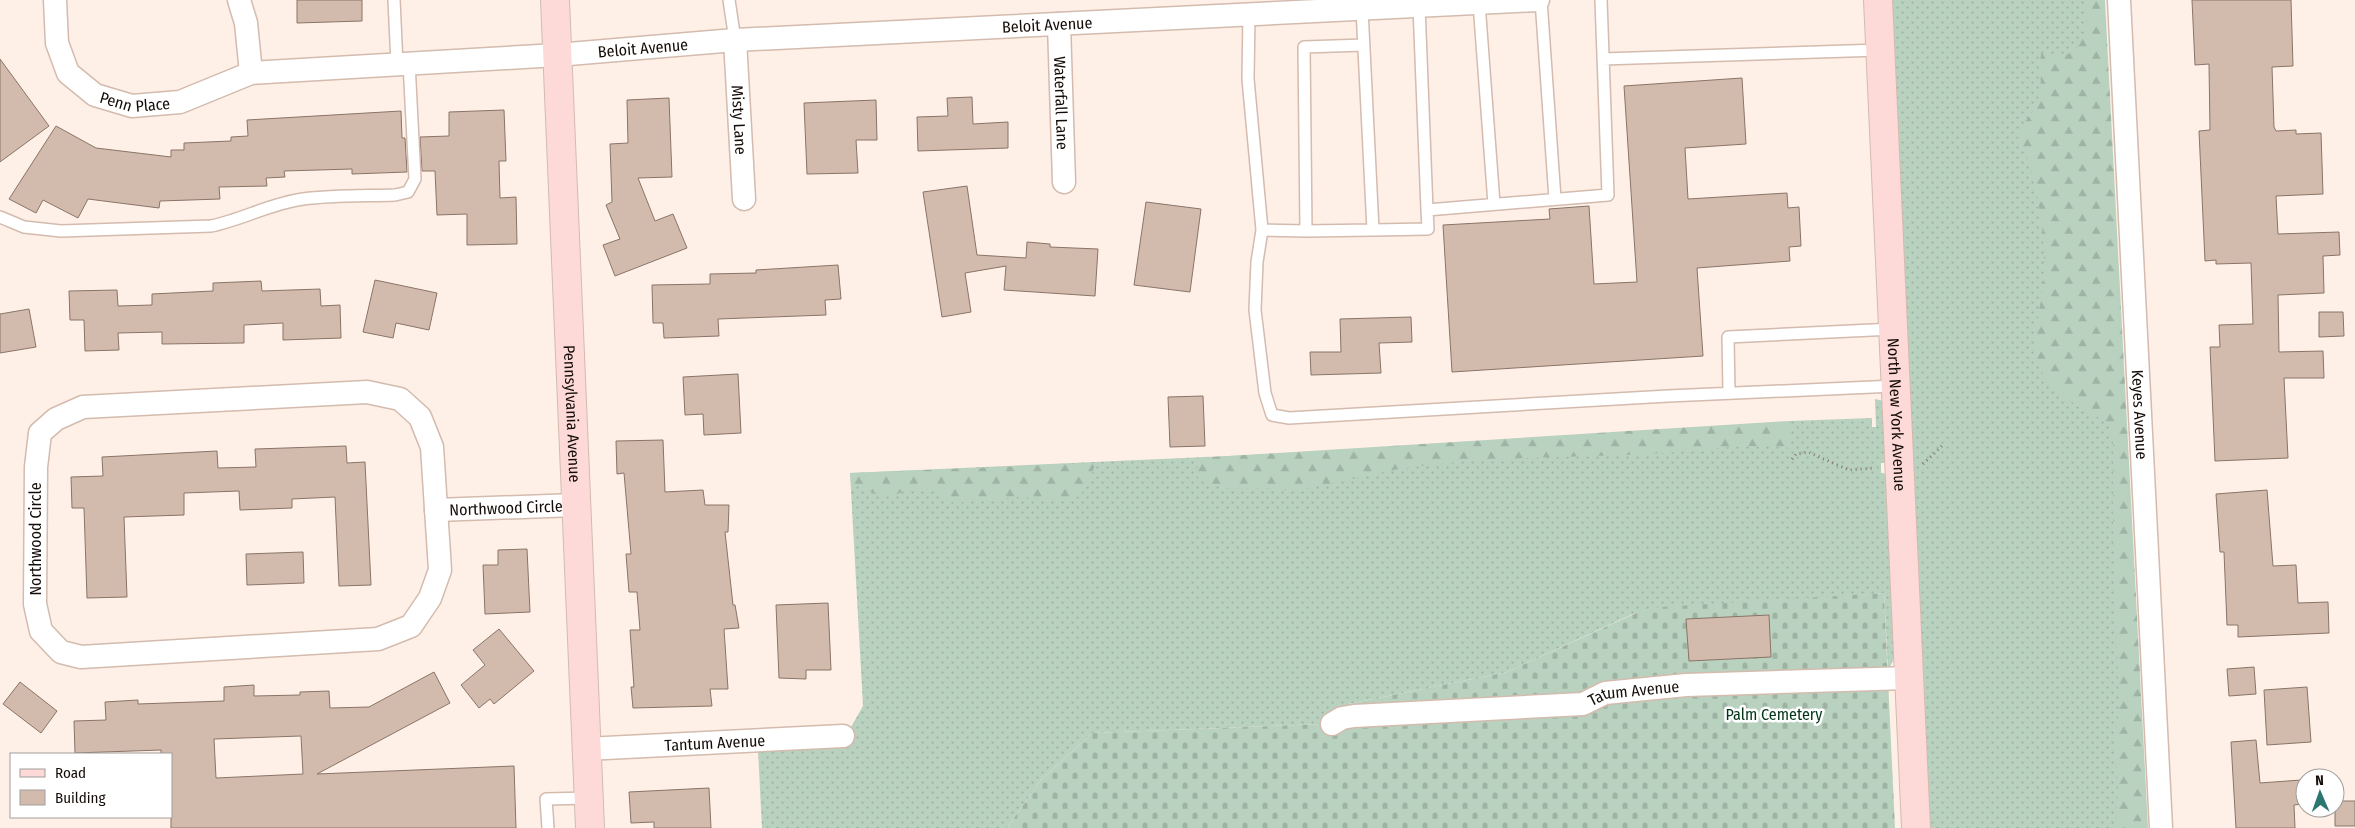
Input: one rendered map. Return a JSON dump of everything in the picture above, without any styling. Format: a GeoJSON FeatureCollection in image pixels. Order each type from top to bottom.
{"type":"FeatureCollection","features":[{"type":"Feature","properties":{"kind":"street","name":"Penn Place"},"geometry":{"type":"LineString","coordinates":[[55,0],[57,43],[68,73],[95,95],[132,106],[180,102],[251,73],[557,55]]}},
{"type":"Feature","properties":{"kind":"street"},"geometry":{"type":"LineString","coordinates":[[239,0],[246,23],[251,73]]}},
{"type":"Feature","properties":{"kind":"street","name":"Pennsylvania Avenue"},"geometry":{"type":"LineString","coordinates":[[555,0],[590,828]]}},
{"type":"Feature","properties":{"kind":"street","name":"Beloit Avenue"},"geometry":{"type":"LineString","coordinates":[[557,55],[735,40],[1540,0]]}},
{"type":"Feature","properties":{"kind":"street","name":"North New York Avenue"},"geometry":{"type":"LineString","coordinates":[[1878,0],[1916,828]]}},
{"type":"Feature","properties":{"kind":"street","name":"Keyes Avenue"},"geometry":{"type":"LineString","coordinates":[[2119,0],[2160,828]]}},
{"type":"Feature","properties":{"kind":"street","name":"Waterfall Lane"},"geometry":{"type":"LineString","coordinates":[[1059,24],[1064,182]]}},
{"type":"Feature","properties":{"kind":"street","name":"Misty Lane"},"geometry":{"type":"LineString","coordinates":[[735,40],[744,199]]}},
{"type":"Feature","properties":{"kind":"street","name":"Northwood Circle"},"geometry":{"type":"LineString","coordinates":[[367,392],[400,399],[420,417],[432,447],[436,510],[440,570],[430,598],[411,626],[378,638],[81,657],[62,652],[42,631],[35,604],[36,466],[40,433],[56,419],[84,407],[367,392]]}},
{"type":"Feature","properties":{"kind":"street","name":"Northwood Circle"},"geometry":{"type":"LineString","coordinates":[[436,510],[576,505]]}},
{"type":"Feature","properties":{"kind":"street","name":"Tatum Avenue"},"geometry":{"type":"LineString","coordinates":[[1332,724],[1342,718],[1354,716],[1583,704],[1605,693],[1686,685],[1908,678]]}},
{"type":"Feature","properties":{"kind":"street","name":"Tantum Avenue"},"geometry":{"type":"LineString","coordinates":[[586,749],[843,736]]}},
{"type":"Feature","properties":{"kind":"lane"},"geometry":{"type":"LineString","coordinates":[[0,217],[24,227],[61,232],[211,226],[233,222],[277,205],[302,199],[395,195],[408,192],[415,179],[394,0]]}},
{"type":"Feature","properties":{"kind":"lane"},"geometry":{"type":"LineString","coordinates":[[730,0],[735,40]]}},
{"type":"Feature","properties":{"kind":"lane"},"geometry":{"type":"LineString","coordinates":[[1540,0],[1555,199]]}},
{"type":"Feature","properties":{"kind":"lane"},"geometry":{"type":"LineString","coordinates":[[1427,210],[1608,195],[1601,0]]}},
{"type":"Feature","properties":{"kind":"lane"},"geometry":{"type":"LineString","coordinates":[[1479,3],[1494,204]]}},
{"type":"Feature","properties":{"kind":"lane"},"geometry":{"type":"LineString","coordinates":[[1262,230],[1306,231],[1428,228],[1419,6]]}},
{"type":"Feature","properties":{"kind":"lane"},"geometry":{"type":"LineString","coordinates":[[1362,9],[1373,230]]}},
{"type":"Feature","properties":{"kind":"lane"},"geometry":{"type":"LineString","coordinates":[[1249,14],[1248,78],[1262,230],[1257,262],[1255,310],[1265,393],[1272,415],[1289,418],[1729,393],[1895,386]]}},
{"type":"Feature","properties":{"kind":"lane"},"geometry":{"type":"LineString","coordinates":[[1306,231],[1304,48],[1364,45]]}},
{"type":"Feature","properties":{"kind":"lane"},"geometry":{"type":"LineString","coordinates":[[1603,59],[1880,50]]}},
{"type":"Feature","properties":{"kind":"lane"},"geometry":{"type":"LineString","coordinates":[[1729,393],[1728,337],[1893,328]]}},
{"type":"Feature","properties":{"kind":"lane"},"geometry":{"type":"LineString","coordinates":[[548,828],[546,799],[589,798]]}},
{"type":"Feature","properties":{"kind":"path"},"geometry":{"type":"LineString","coordinates":[[1792,459],[1796,454],[1808,452],[1849,470],[1899,464],[1924,464],[1944,444]]}},
{"type":"Feature","properties":{"kind":"green space"},"geometry":{"type":"Polygon","coordinates":[[[1888,0],[2104,0],[2144,828],[1922,828],[1888,0]]]}},
{"type":"Feature","properties":{"kind":"green space"},"geometry":{"type":"Polygon","coordinates":[[[2085,0],[2105,0],[2148,828],[2116,828],[2118,786],[2115,742],[2119,708],[2113,526],[2113,444],[2110,424],[2059,392],[2043,375],[2038,364],[2035,346],[2044,278],[2042,230],[2034,180],[2018,137],[2020,129],[2034,109],[2038,98],[2041,85],[2041,53],[2059,56],[2072,52],[2078,47],[2086,24],[2085,0]]]}},
{"type":"Feature","properties":{"kind":"green space"},"geometry":{"type":"Polygon","coordinates":[[[1875,399],[1884,401],[1887,462],[1881,463],[1881,473],[1888,474],[1895,657],[1888,670],[1884,593],[1635,613],[1507,672],[1348,704],[1321,724],[1092,733],[1041,780],[1007,828],[762,828],[758,750],[852,745],[851,727],[863,706],[850,473],[1789,431],[1789,421],[1872,418],[1872,427],[1876,427],[1875,399]]]}},
{"type":"Feature","properties":{"kind":"green space"},"geometry":{"type":"Polygon","coordinates":[[[1789,421],[1790,448],[1755,446],[1647,454],[1442,463],[1398,469],[1322,485],[1287,490],[1231,488],[1216,486],[1198,480],[1197,458],[1789,421]]]}},
{"type":"Feature","properties":{"kind":"green space"},"geometry":{"type":"Polygon","coordinates":[[[1096,463],[1085,489],[1079,496],[1068,500],[1017,497],[954,503],[934,490],[910,488],[891,497],[877,495],[851,483],[850,473],[1096,463]]]}},
{"type":"Feature","properties":{"kind":"green space","name":"Palm Cemetery"},"geometry":{"type":"Polygon","coordinates":[[[1884,593],[1895,828],[1007,828],[1041,780],[1092,733],[1321,724],[1348,704],[1507,672],[1647,608],[1884,593]]]}},
{"type":"Feature","properties":{"kind":"building"},"geometry":{"type":"Polygon","coordinates":[[[297,0],[362,0],[362,21],[297,23],[297,0]]]}},
{"type":"Feature","properties":{"kind":"building"},"geometry":{"type":"Polygon","coordinates":[[[2192,0],[2291,0],[2293,66],[2272,67],[2274,127],[2276,131],[2296,130],[2296,134],[2321,133],[2323,194],[2276,196],[2278,234],[2339,232],[2340,255],[2323,256],[2324,293],[2278,295],[2279,352],[2323,351],[2324,378],[2284,378],[2288,458],[2215,461],[2210,347],[2220,347],[2219,325],[2253,324],[2251,263],[2216,264],[2216,260],[2205,261],[2199,131],[2210,130],[2209,64],[2195,65],[2192,0]]]}},
{"type":"Feature","properties":{"kind":"building"},"geometry":{"type":"Polygon","coordinates":[[[0,59],[49,126],[0,162],[0,59]]]}},
{"type":"Feature","properties":{"kind":"building"},"geometry":{"type":"Polygon","coordinates":[[[1742,78],[1746,144],[1685,148],[1688,199],[1787,193],[1788,208],[1799,207],[1801,246],[1789,247],[1790,261],[1697,268],[1703,356],[1452,372],[1443,225],[1550,219],[1549,209],[1589,206],[1594,284],[1637,282],[1624,86],[1742,78]]]}},
{"type":"Feature","properties":{"kind":"building"},"geometry":{"type":"Polygon","coordinates":[[[972,97],[973,124],[1008,122],[1008,148],[918,151],[917,117],[948,116],[947,98],[972,97]]]}},
{"type":"Feature","properties":{"kind":"building"},"geometry":{"type":"Polygon","coordinates":[[[669,98],[672,177],[638,178],[655,221],[673,214],[687,248],[615,276],[603,245],[620,239],[606,205],[612,202],[610,144],[628,143],[627,100],[669,98]]]}},
{"type":"Feature","properties":{"kind":"building"},"geometry":{"type":"Polygon","coordinates":[[[876,100],[877,140],[856,140],[858,173],[807,174],[804,103],[876,100]]]}},
{"type":"Feature","properties":{"kind":"building"},"geometry":{"type":"Polygon","coordinates":[[[504,110],[506,161],[499,161],[500,198],[516,197],[517,244],[467,245],[467,214],[437,215],[435,171],[422,171],[420,137],[449,136],[449,112],[504,110]]]}},
{"type":"Feature","properties":{"kind":"building"},"geometry":{"type":"Polygon","coordinates":[[[401,111],[402,138],[405,138],[407,172],[352,174],[352,169],[284,171],[285,177],[266,178],[267,186],[219,187],[220,199],[160,201],[159,208],[88,199],[78,218],[43,200],[36,213],[9,199],[56,126],[96,148],[171,157],[171,150],[184,150],[184,143],[231,141],[231,137],[248,136],[247,120],[401,111]]]}},
{"type":"Feature","properties":{"kind":"building"},"geometry":{"type":"Polygon","coordinates":[[[967,186],[977,255],[1026,258],[1027,242],[1050,244],[1050,247],[1098,249],[1095,296],[1004,290],[1006,266],[965,273],[971,312],[942,317],[923,192],[967,186]]]}},
{"type":"Feature","properties":{"kind":"building"},"geometry":{"type":"Polygon","coordinates":[[[1146,202],[1201,209],[1190,292],[1134,285],[1146,202]]]}},
{"type":"Feature","properties":{"kind":"building"},"geometry":{"type":"Polygon","coordinates":[[[838,265],[841,299],[825,300],[826,315],[718,319],[719,336],[664,338],[663,323],[653,323],[652,285],[710,284],[710,274],[756,273],[756,270],[838,265]]]}},
{"type":"Feature","properties":{"kind":"building"},"geometry":{"type":"Polygon","coordinates":[[[375,280],[437,293],[429,330],[396,323],[393,338],[363,332],[375,280]]]}},
{"type":"Feature","properties":{"kind":"building"},"geometry":{"type":"Polygon","coordinates":[[[261,281],[262,291],[320,289],[321,306],[340,305],[341,338],[283,340],[283,323],[244,325],[244,343],[162,344],[162,332],[118,333],[119,350],[85,351],[84,320],[70,320],[69,291],[117,290],[118,306],[152,305],[152,294],[213,291],[213,283],[261,281]]]}},
{"type":"Feature","properties":{"kind":"building"},"geometry":{"type":"Polygon","coordinates":[[[29,309],[36,347],[0,353],[0,314],[29,309]]]}},
{"type":"Feature","properties":{"kind":"building"},"geometry":{"type":"Polygon","coordinates":[[[2319,312],[2343,312],[2344,336],[2319,337],[2319,312]]]}},
{"type":"Feature","properties":{"kind":"building"},"geometry":{"type":"Polygon","coordinates":[[[1411,317],[1412,342],[1379,343],[1381,373],[1311,375],[1310,352],[1341,352],[1340,319],[1411,317]]]}},
{"type":"Feature","properties":{"kind":"building"},"geometry":{"type":"Polygon","coordinates":[[[738,374],[741,433],[704,435],[703,414],[685,415],[683,377],[738,374]]]}},
{"type":"Feature","properties":{"kind":"building"},"geometry":{"type":"Polygon","coordinates":[[[1203,396],[1205,446],[1170,447],[1168,397],[1203,396]]]}},
{"type":"Feature","properties":{"kind":"building"},"geometry":{"type":"Polygon","coordinates":[[[663,440],[665,492],[703,490],[705,505],[729,505],[728,532],[725,532],[733,605],[735,605],[739,628],[724,629],[728,689],[710,689],[712,706],[633,708],[631,687],[634,687],[630,630],[640,630],[637,592],[629,592],[626,554],[631,554],[624,473],[617,474],[616,441],[663,440]]]}},
{"type":"Feature","properties":{"kind":"building"},"geometry":{"type":"Polygon","coordinates":[[[346,446],[347,463],[365,462],[371,585],[339,586],[335,497],[292,499],[292,508],[240,510],[239,491],[184,493],[184,515],[124,517],[127,597],[87,598],[84,508],[72,508],[71,477],[103,476],[102,457],[217,451],[218,468],[256,467],[255,449],[346,446]]]}},
{"type":"Feature","properties":{"kind":"building"},"geometry":{"type":"Polygon","coordinates":[[[2267,490],[2273,566],[2296,565],[2298,603],[2328,602],[2329,633],[2238,637],[2238,625],[2227,625],[2224,552],[2220,552],[2216,494],[2267,490]]]}},
{"type":"Feature","properties":{"kind":"building"},"geometry":{"type":"Polygon","coordinates":[[[527,549],[530,612],[485,614],[483,565],[498,565],[498,550],[527,549]]]}},
{"type":"Feature","properties":{"kind":"building"},"geometry":{"type":"Polygon","coordinates":[[[303,552],[304,583],[247,585],[246,554],[303,552]]]}},
{"type":"Feature","properties":{"kind":"building"},"geometry":{"type":"Polygon","coordinates":[[[828,603],[831,670],[806,670],[806,679],[779,678],[776,605],[828,603]]]}},
{"type":"Feature","properties":{"kind":"building"},"geometry":{"type":"Polygon","coordinates":[[[1769,615],[1771,657],[1689,661],[1686,619],[1769,615]]]}},
{"type":"Feature","properties":{"kind":"building"},"geometry":{"type":"Polygon","coordinates":[[[499,629],[534,671],[494,704],[490,699],[479,708],[461,685],[485,665],[473,650],[499,629]]]}},
{"type":"Feature","properties":{"kind":"building"},"geometry":{"type":"Polygon","coordinates":[[[2254,667],[2256,694],[2229,696],[2227,669],[2254,667]]]}},
{"type":"Feature","properties":{"kind":"building"},"geometry":{"type":"Polygon","coordinates":[[[434,672],[450,703],[317,774],[514,766],[516,828],[171,828],[172,753],[161,753],[161,750],[75,753],[74,721],[106,720],[105,702],[138,700],[138,704],[224,701],[224,687],[254,685],[254,696],[300,695],[300,692],[329,691],[330,708],[369,707],[434,672]],[[301,736],[214,739],[216,778],[303,774],[301,736]]]}},
{"type":"Feature","properties":{"kind":"building"},"geometry":{"type":"Polygon","coordinates":[[[20,682],[57,711],[41,733],[3,704],[20,682]]]}},
{"type":"Feature","properties":{"kind":"building"},"geometry":{"type":"Polygon","coordinates":[[[2307,687],[2311,742],[2267,745],[2264,690],[2307,687]]]}},
{"type":"Feature","properties":{"kind":"building"},"geometry":{"type":"Polygon","coordinates":[[[2256,740],[2260,783],[2295,780],[2295,828],[2236,828],[2231,742],[2256,740]]]}},
{"type":"Feature","properties":{"kind":"building"},"geometry":{"type":"Polygon","coordinates":[[[709,788],[711,828],[654,828],[654,822],[631,823],[629,792],[709,788]]]}},
{"type":"Feature","properties":{"kind":"building"},"geometry":{"type":"Polygon","coordinates":[[[2345,801],[2355,801],[2355,826],[2335,826],[2335,818],[2345,818],[2345,801]]]}}]}
